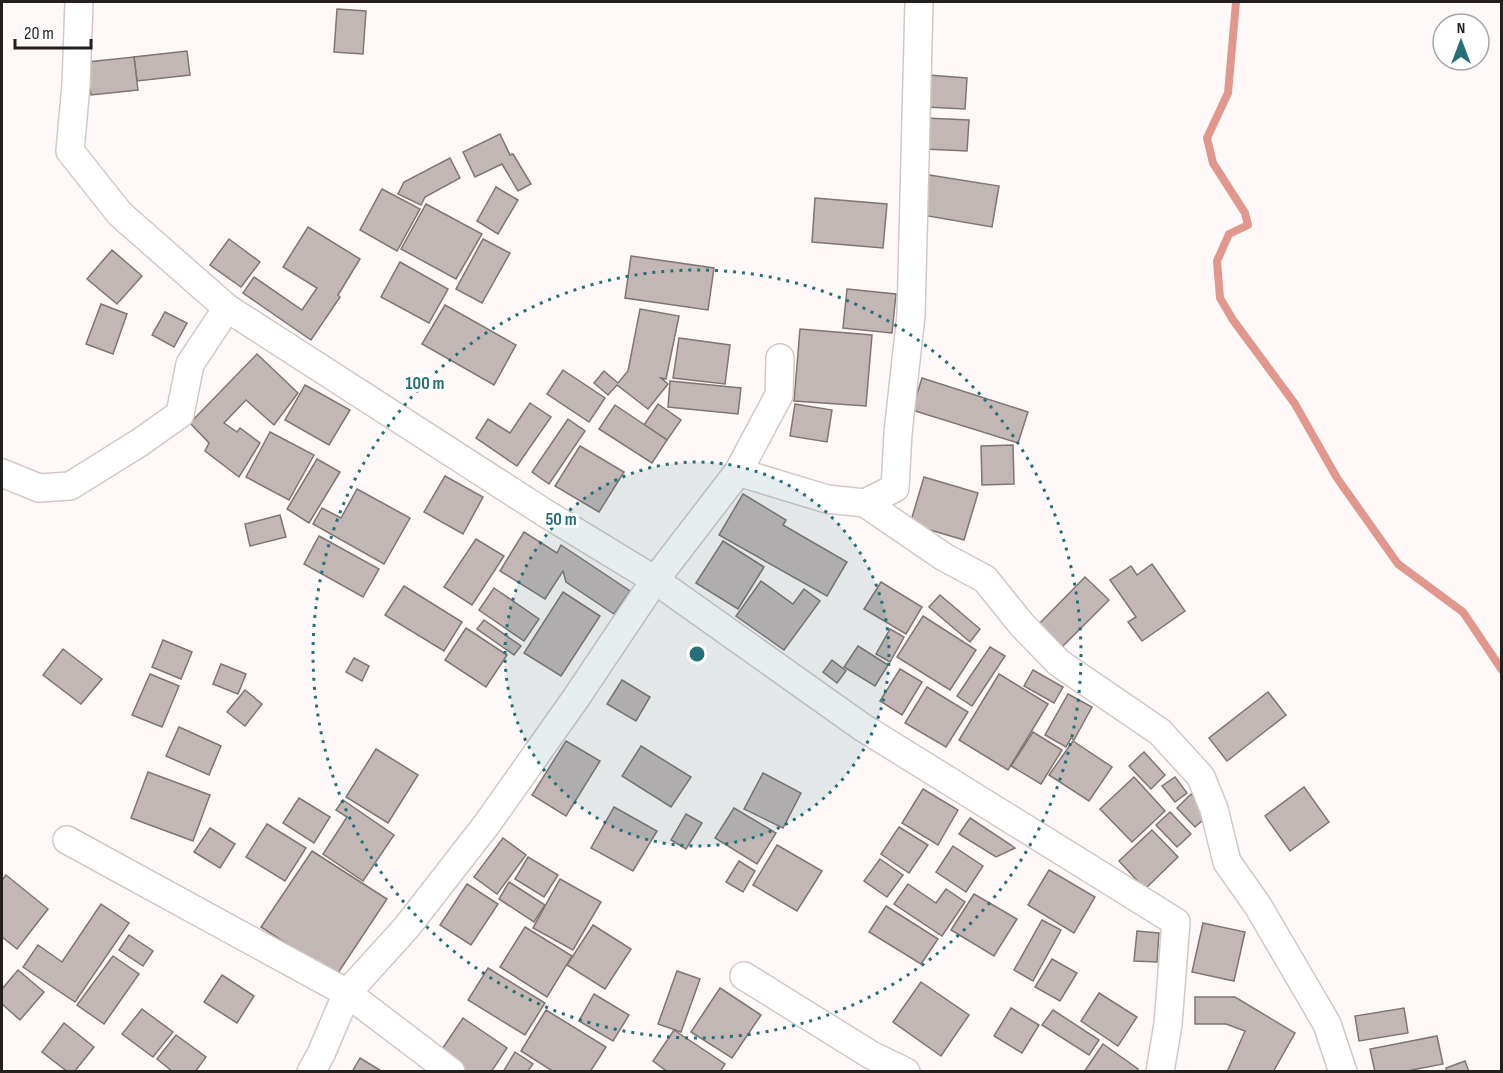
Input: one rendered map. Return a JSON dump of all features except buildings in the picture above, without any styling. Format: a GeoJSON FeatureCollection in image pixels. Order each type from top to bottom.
{"type":"FeatureCollection","features":[{"type":"Feature","properties":{"kind":"street"},"geometry":{"type":"LineString","coordinates":[[80,2],[70,151],[120,214],[227,308],[535,506],[655,580],[862,727],[1176,922],[1168,1024],[1160,1071]]}},
{"type":"Feature","properties":{"kind":"street"},"geometry":{"type":"LineString","coordinates":[[865,503],[895,488],[898,433],[911,315],[919,2]]}},
{"type":"Feature","properties":{"kind":"street"},"geometry":{"type":"LineString","coordinates":[[2,473],[39,488],[70,486],[139,443],[180,414],[190,364],[227,308]]}},
{"type":"Feature","properties":{"kind":"street"},"geometry":{"type":"LineString","coordinates":[[311,1071],[321,1054],[347,993],[406,927],[487,824],[576,698],[655,580],[738,471],[779,395],[780,358]]}},
{"type":"Feature","properties":{"kind":"street"},"geometry":{"type":"LineString","coordinates":[[738,471],[827,499],[865,503],[944,557],[985,579],[1022,625],[1059,663],[1160,732],[1200,777],[1214,809],[1227,862],[1258,906],[1327,1024],[1343,1071]]}},
{"type":"Feature","properties":{"kind":"street"},"geometry":{"type":"LineString","coordinates":[[67,840],[347,993],[451,1071]]}},
{"type":"Feature","properties":{"kind":"street"},"geometry":{"type":"LineString","coordinates":[[744,976],[871,1055],[906,1071]]}},
{"type":"Feature","properties":{"kind":"waterway"},"geometry":{"type":"LineString","coordinates":[[1236,2],[1228,93],[1207,138],[1213,163],[1245,213],[1248,225],[1229,234],[1217,261],[1220,298],[1233,320],[1295,404],[1337,478],[1398,564],[1463,612],[1502,670]]}}]}
